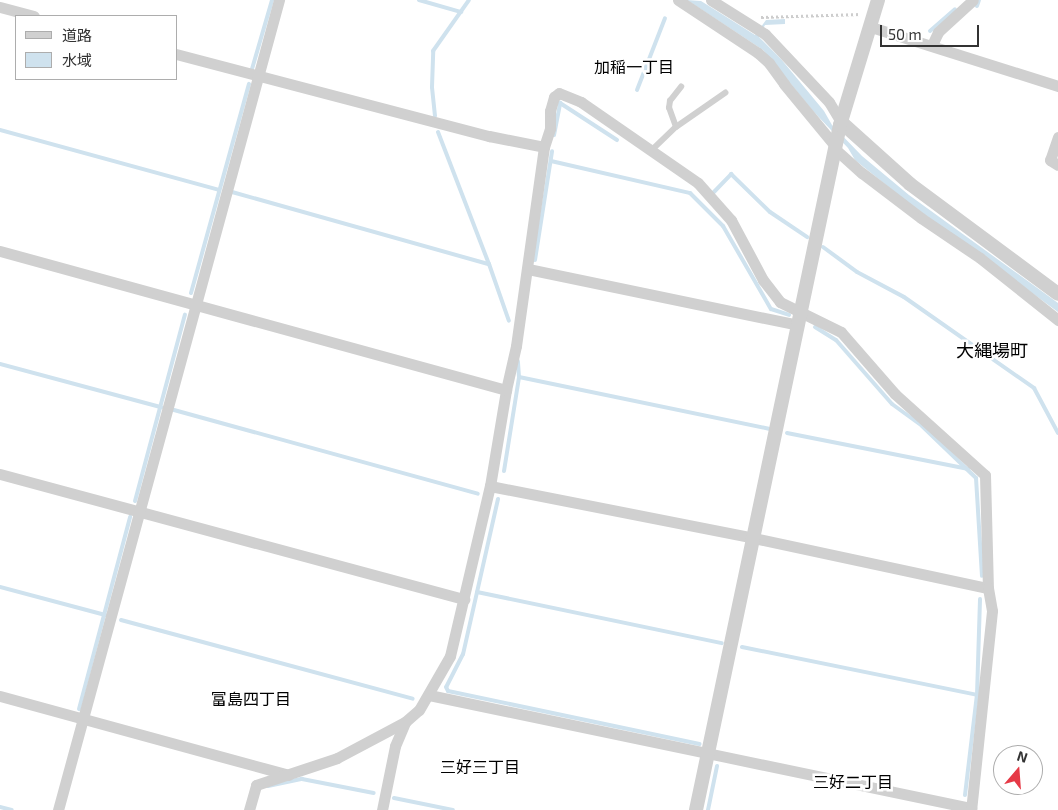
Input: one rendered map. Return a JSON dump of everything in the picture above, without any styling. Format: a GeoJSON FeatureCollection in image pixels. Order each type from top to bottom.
{"type":"FeatureCollection","features":[{"type":"Feature","properties":{"kind":"street"},"geometry":{"type":"LineString","coordinates":[[58,810],[279,0]]}},
{"type":"Feature","properties":{"kind":"street"},"geometry":{"type":"LineString","coordinates":[[678,0],[758,52],[769,63],[836,147],[862,173],[914,213],[980,258],[1058,320]]}},
{"type":"Feature","properties":{"kind":"street"},"geometry":{"type":"LineString","coordinates":[[711,0],[758,29],[829,102],[840,124],[910,184],[1058,294]]}},
{"type":"Feature","properties":{"kind":"street"},"geometry":{"type":"LineString","coordinates":[[696,810],[840,124],[878,0]]}},
{"type":"Feature","properties":{"kind":"street"},"geometry":{"type":"LineString","coordinates":[[956,0],[969,4]]}},
{"type":"Feature","properties":{"kind":"street"},"geometry":{"type":"LineString","coordinates":[[932,45],[938,32],[969,4]]}},
{"type":"Feature","properties":{"kind":"street"},"geometry":{"type":"LineString","coordinates":[[0,7],[30,15]]}},
{"type":"Feature","properties":{"kind":"street"},"geometry":{"type":"LineString","coordinates":[[872,22],[932,45],[1058,86]]}},
{"type":"Feature","properties":{"kind":"street"},"geometry":{"type":"LineString","coordinates":[[178,55],[489,136],[544,147]]}},
{"type":"Feature","properties":{"kind":"street"},"geometry":{"type":"LineString","coordinates":[[250,810],[256,785],[337,758],[405,722],[419,710],[429,696],[450,656],[490,486],[506,390],[516,346],[544,147],[550,128],[550,111],[554,97],[559,93],[581,102],[698,183],[731,220],[764,280],[780,302],[800,319]]}},
{"type":"Feature","properties":{"kind":"street"},"geometry":{"type":"LineString","coordinates":[[1058,137],[1050,160],[1058,166]]}},
{"type":"Feature","properties":{"kind":"street"},"geometry":{"type":"LineString","coordinates":[[0,252],[506,390]]}},
{"type":"Feature","properties":{"kind":"street"},"geometry":{"type":"LineString","coordinates":[[429,696],[971,809],[992,611],[988,588],[985,475],[895,394],[841,332],[800,319],[528,269]]}},
{"type":"Feature","properties":{"kind":"street"},"geometry":{"type":"LineString","coordinates":[[0,474],[464,599]]}},
{"type":"Feature","properties":{"kind":"street"},"geometry":{"type":"LineString","coordinates":[[490,486],[754,538],[988,588]]}},
{"type":"Feature","properties":{"kind":"street"},"geometry":{"type":"LineString","coordinates":[[0,696],[288,775]]}},
{"type":"Feature","properties":{"kind":"street"},"geometry":{"type":"LineString","coordinates":[[382,810],[395,746],[405,722]]}},
{"type":"Feature","properties":{"kind":"lane"},"geometry":{"type":"LineString","coordinates":[[676,127],[669,108],[670,101],[680,87]]}},
{"type":"Feature","properties":{"kind":"lane"},"geometry":{"type":"LineString","coordinates":[[652,150],[676,127],[725,93]]}},
{"type":"Feature","properties":{"kind":"path"},"geometry":{"type":"LineString","coordinates":[[758,29],[755,18],[797,15],[851,14],[872,22]]}},
{"type":"Feature","properties":{"kind":"water"},"geometry":{"type":"Polygon","coordinates":[[[687,0],[701,1],[755,35],[766,20],[785,19],[785,24],[765,25],[759,37],[781,59],[824,111],[832,125],[862,156],[909,195],[1058,303],[1058,312],[906,201],[855,160],[848,148],[813,111],[763,50],[687,0]]]}},
{"type":"Feature","properties":{"kind":"waterway"},"geometry":{"type":"LineString","coordinates":[[252,69],[272,0]]}},
{"type":"Feature","properties":{"kind":"waterway"},"geometry":{"type":"LineString","coordinates":[[419,0],[461,12]]}},
{"type":"Feature","properties":{"kind":"waterway"},"geometry":{"type":"LineString","coordinates":[[435,116],[432,87],[433,51],[469,0]]}},
{"type":"Feature","properties":{"kind":"waterway"},"geometry":{"type":"LineString","coordinates":[[977,6],[979,0]]}},
{"type":"Feature","properties":{"kind":"waterway"},"geometry":{"type":"LineString","coordinates":[[930,31],[955,9]]}},
{"type":"Feature","properties":{"kind":"waterway"},"geometry":{"type":"LineString","coordinates":[[637,90],[665,18]]}},
{"type":"Feature","properties":{"kind":"waterway"},"geometry":{"type":"LineString","coordinates":[[191,293],[249,84]]}},
{"type":"Feature","properties":{"kind":"waterway"},"geometry":{"type":"LineString","coordinates":[[554,135],[560,103],[617,140]]}},
{"type":"Feature","properties":{"kind":"waterway"},"geometry":{"type":"LineString","coordinates":[[0,130],[219,190]]}},
{"type":"Feature","properties":{"kind":"waterway"},"geometry":{"type":"LineString","coordinates":[[438,132],[509,321]]}},
{"type":"Feature","properties":{"kind":"waterway"},"geometry":{"type":"LineString","coordinates":[[535,260],[552,151]]}},
{"type":"Feature","properties":{"kind":"waterway"},"geometry":{"type":"LineString","coordinates":[[551,161],[690,193],[723,226],[771,309],[789,315]]}},
{"type":"Feature","properties":{"kind":"waterway"},"geometry":{"type":"LineString","coordinates":[[712,194],[731,174],[770,212],[807,237]]}},
{"type":"Feature","properties":{"kind":"waterway"},"geometry":{"type":"LineString","coordinates":[[232,192],[489,264]]}},
{"type":"Feature","properties":{"kind":"waterway"},"geometry":{"type":"LineString","coordinates":[[823,247],[857,272],[904,297],[1034,388],[1058,433]]}},
{"type":"Feature","properties":{"kind":"waterway"},"geometry":{"type":"LineString","coordinates":[[135,501],[185,315]]}},
{"type":"Feature","properties":{"kind":"waterway"},"geometry":{"type":"LineString","coordinates":[[815,327],[836,340],[892,404],[922,426],[976,478],[982,576]]}},
{"type":"Feature","properties":{"kind":"waterway"},"geometry":{"type":"LineString","coordinates":[[504,471],[519,377],[518,361]]}},
{"type":"Feature","properties":{"kind":"waterway"},"geometry":{"type":"LineString","coordinates":[[0,364],[161,407]]}},
{"type":"Feature","properties":{"kind":"waterway"},"geometry":{"type":"LineString","coordinates":[[519,377],[769,429]]}},
{"type":"Feature","properties":{"kind":"waterway"},"geometry":{"type":"LineString","coordinates":[[174,410],[478,494]]}},
{"type":"Feature","properties":{"kind":"waterway"},"geometry":{"type":"LineString","coordinates":[[787,433],[968,469]]}},
{"type":"Feature","properties":{"kind":"waterway"},"geometry":{"type":"LineString","coordinates":[[498,499],[463,654],[446,687],[448,691],[699,744]]}},
{"type":"Feature","properties":{"kind":"waterway"},"geometry":{"type":"LineString","coordinates":[[79,709],[130,517]]}},
{"type":"Feature","properties":{"kind":"waterway"},"geometry":{"type":"LineString","coordinates":[[0,587],[105,615]]}},
{"type":"Feature","properties":{"kind":"waterway"},"geometry":{"type":"LineString","coordinates":[[477,592],[722,643]]}},
{"type":"Feature","properties":{"kind":"waterway"},"geometry":{"type":"LineString","coordinates":[[965,795],[977,695],[980,599]]}},
{"type":"Feature","properties":{"kind":"waterway"},"geometry":{"type":"LineString","coordinates":[[121,620],[413,699]]}},
{"type":"Feature","properties":{"kind":"waterway"},"geometry":{"type":"LineString","coordinates":[[742,647],[977,695]]}},
{"type":"Feature","properties":{"kind":"waterway"},"geometry":{"type":"LineString","coordinates":[[708,810],[717,766]]}},
{"type":"Feature","properties":{"kind":"waterway"},"geometry":{"type":"LineString","coordinates":[[268,786],[302,779],[374,793]]}},
{"type":"Feature","properties":{"kind":"waterway"},"geometry":{"type":"LineString","coordinates":[[394,798],[453,810]]}},
{"type":"Feature","properties":{"kind":"waterway"},"geometry":{"type":"LineString","coordinates":[[0,807],[12,810]]}},
{"type":"Feature","properties":{"kind":"district","name":"加稲一丁目"},"geometry":{"type":"Point","coordinates":[634,67]}},
{"type":"Feature","properties":{"kind":"district","name":"大縄場町"},"geometry":{"type":"Point","coordinates":[992,350]}},
{"type":"Feature","properties":{"kind":"district","name":"富島四丁目"},"geometry":{"type":"Point","coordinates":[251,699]}},
{"type":"Feature","properties":{"kind":"district","name":"三好三丁目"},"geometry":{"type":"Point","coordinates":[480,767]}},
{"type":"Feature","properties":{"kind":"district","name":"三好二丁目"},"geometry":{"type":"Point","coordinates":[853,782]}}]}
